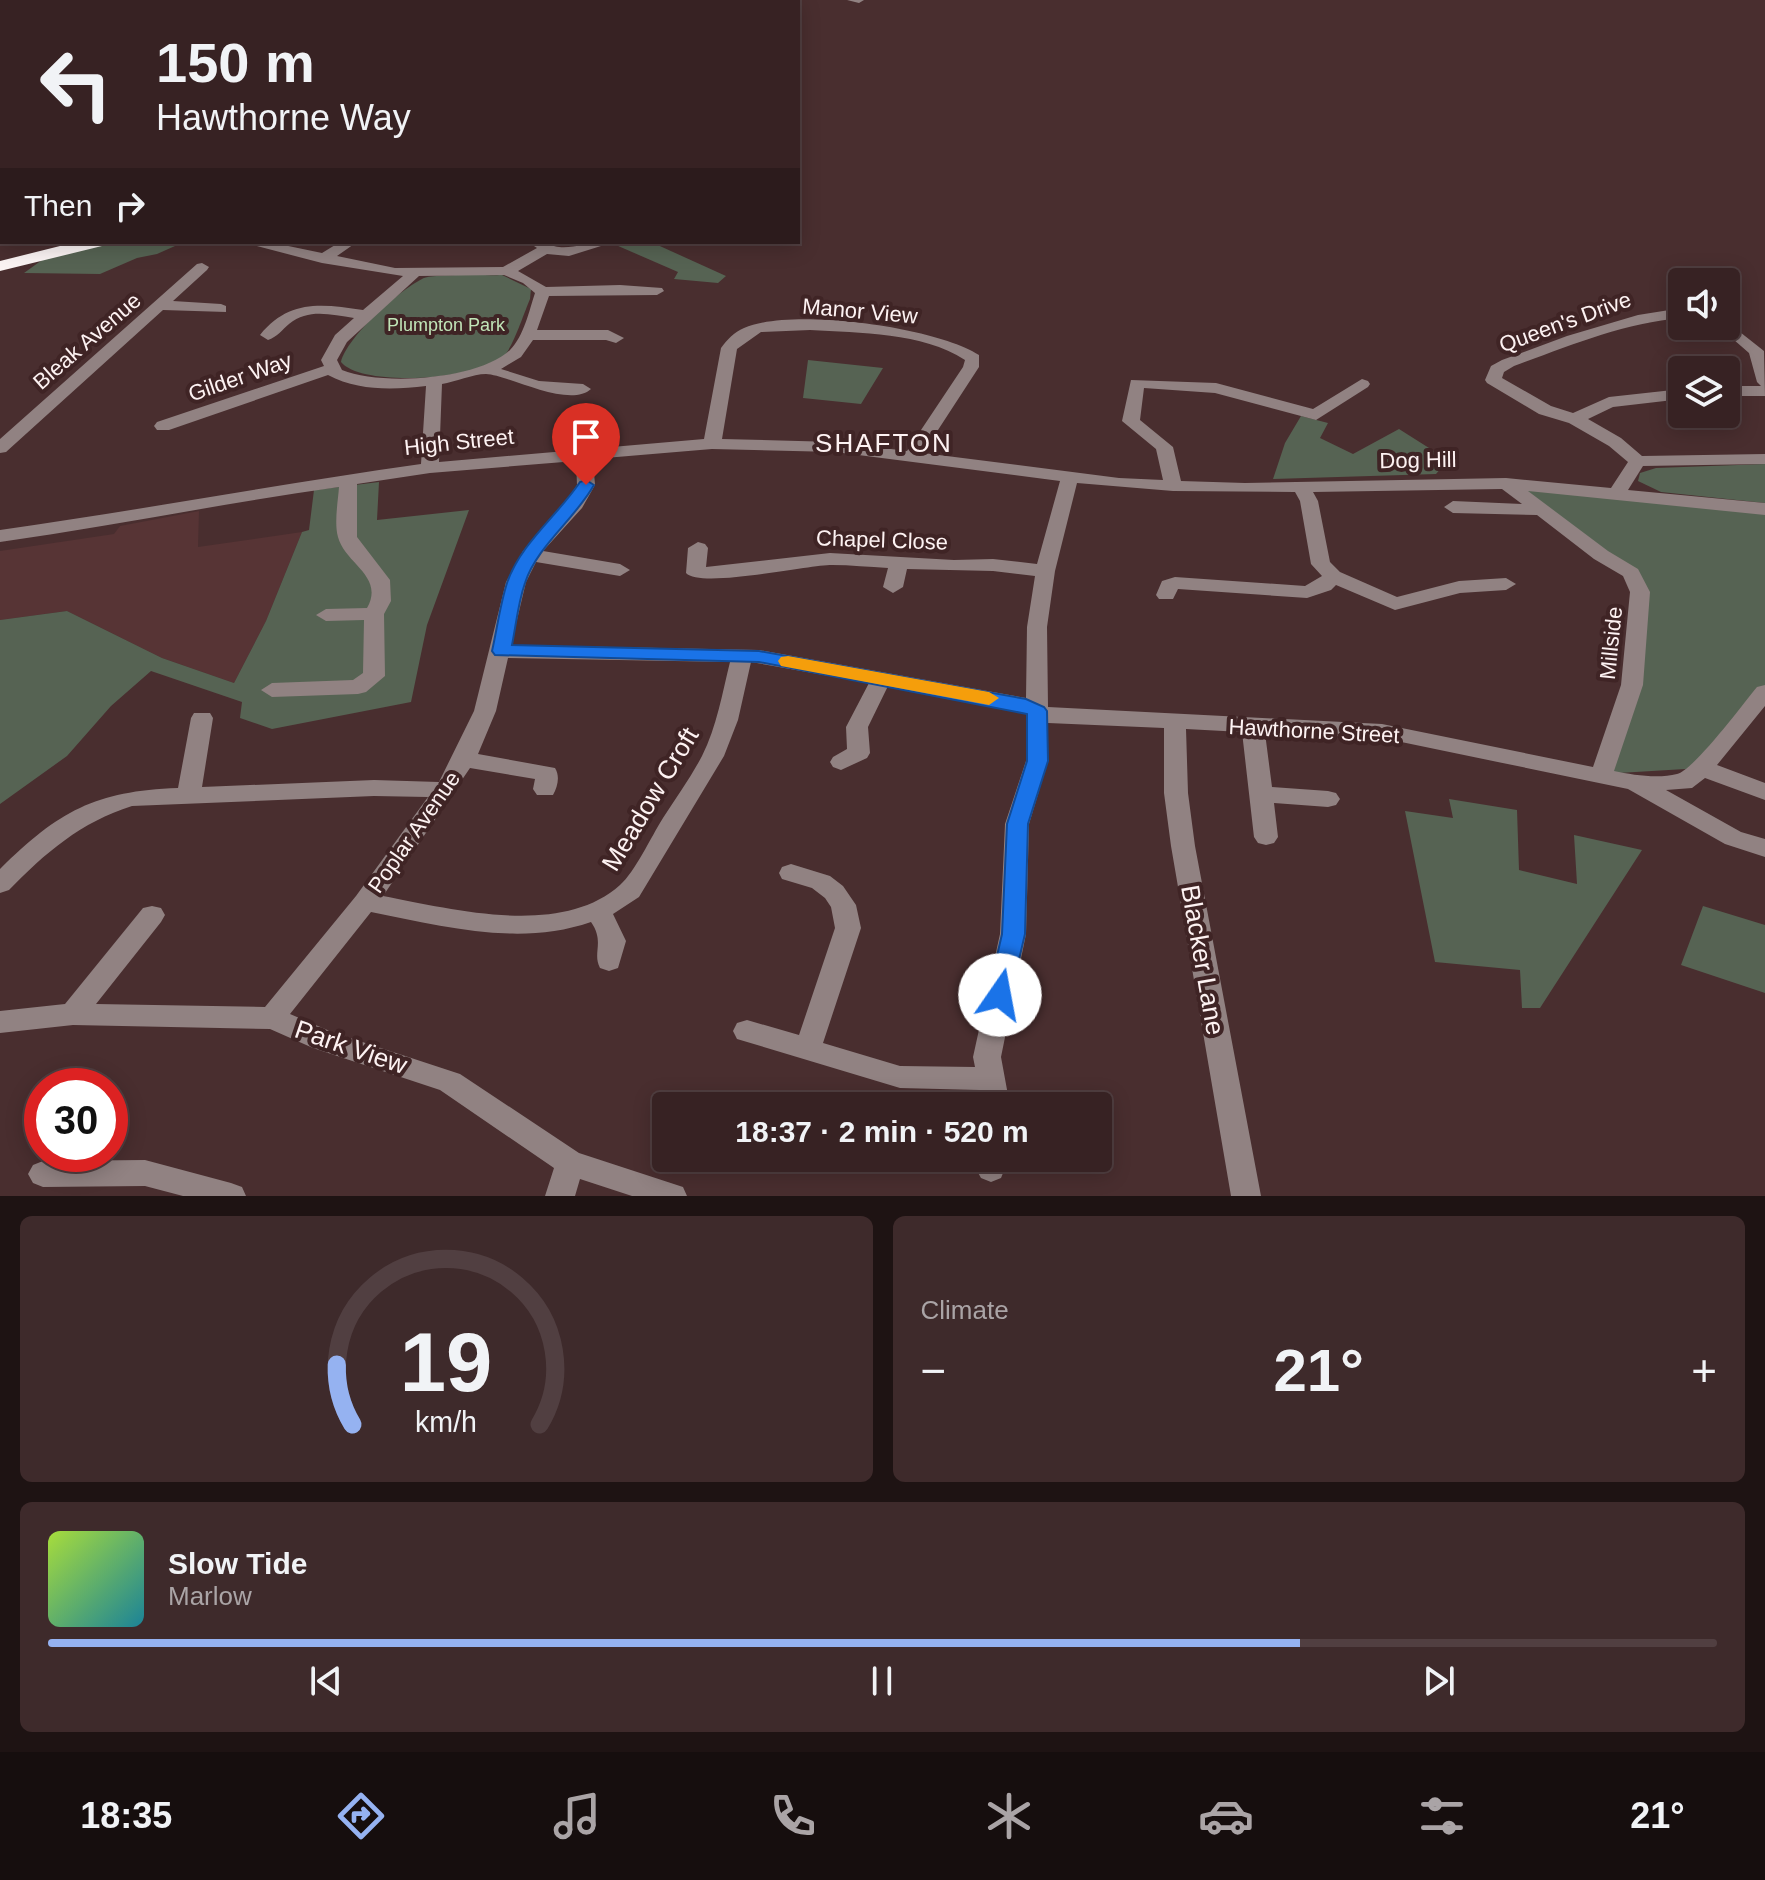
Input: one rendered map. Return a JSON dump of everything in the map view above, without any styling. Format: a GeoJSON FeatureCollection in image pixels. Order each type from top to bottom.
{"type":"FeatureCollection","features":[{"type":"Feature","properties":{"kind":"highway"},"geometry":{"type":"LineString","coordinates":[[0,266],[88,244]]}},
{"type":"Feature","properties":{"kind":"street"},"geometry":{"type":"LineString","coordinates":[[852,0],[859,0]]}},
{"type":"Feature","properties":{"kind":"street"},"geometry":{"type":"LineString","coordinates":[[257,244],[322,259],[414,273],[506,271],[528,280],[543,292],[657,291]]}},
{"type":"Feature","properties":{"kind":"street"},"geometry":{"type":"LineString","coordinates":[[322,259],[347,244]]}},
{"type":"Feature","properties":{"kind":"street"},"geometry":{"type":"LineString","coordinates":[[506,271],[540,246],[569,252],[593,244]]}},
{"type":"Feature","properties":{"kind":"street","name":"Bleak Avenue"},"geometry":{"type":"LineString","coordinates":[[0,448],[202,267]]}},
{"type":"Feature","properties":{"kind":"street"},"geometry":{"type":"LineString","coordinates":[[414,273],[407,284],[364,315],[331,352],[328,361],[331,369],[345,378],[364,382],[434,381],[489,370],[515,354],[527,335],[543,292]]}},
{"type":"Feature","properties":{"kind":"street"},"geometry":{"type":"LineString","coordinates":[[162,305],[221,309]]}},
{"type":"Feature","properties":{"kind":"street"},"geometry":{"type":"LineString","coordinates":[[268,335],[296,310],[364,315]]}},
{"type":"Feature","properties":{"kind":"street","name":"Queen's Drive"},"geometry":{"type":"LineString","coordinates":[[1638,461],[1615,442],[1575,419],[1545,410],[1493,380],[1497,369],[1586,335],[1650,315],[1668,314]]}},
{"type":"Feature","properties":{"kind":"street","name":"Manor View"},"geometry":{"type":"LineString","coordinates":[[712,444],[729,348],[735,338],[767,326],[872,330],[942,342],[958,347],[973,358],[971,367],[913,455]]}},
{"type":"Feature","properties":{"kind":"street"},"geometry":{"type":"LineString","coordinates":[[527,335],[608,335],[616,338]]}},
{"type":"Feature","properties":{"kind":"street"},"geometry":{"type":"LineString","coordinates":[[1740,338],[1756,351],[1765,382]]}},
{"type":"Feature","properties":{"kind":"street","name":"Gilder Way"},"geometry":{"type":"LineString","coordinates":[[163,426],[331,369]]}},
{"type":"Feature","properties":{"kind":"street"},"geometry":{"type":"LineString","coordinates":[[489,370],[537,386],[583,389]]}},
{"type":"Feature","properties":{"kind":"street"},"geometry":{"type":"LineString","coordinates":[[430,468],[434,381]]}},
{"type":"Feature","properties":{"kind":"street"},"geometry":{"type":"LineString","coordinates":[[1173,486],[1164,447],[1131,421],[1137,383],[1216,388],[1324,417],[1358,390]]}},
{"type":"Feature","properties":{"kind":"street"},"geometry":{"type":"LineString","coordinates":[[1740,391],[1765,391]]}},
{"type":"Feature","properties":{"kind":"street"},"geometry":{"type":"LineString","coordinates":[[1575,419],[1609,402],[1668,396]]}},
{"type":"Feature","properties":{"kind":"street","name":"High Street"},"geometry":{"type":"LineString","coordinates":[[0,536],[430,468],[712,444],[784,443],[913,455],[1070,476]]}},
{"type":"Feature","properties":{"kind":"street","name":"Poplar Avenue"},"geometry":{"type":"LineString","coordinates":[[272,1018],[365,902],[446,790],[464,759],[485,711],[502,651],[516,582],[530,555],[575,504],[586,485],[584,453]]}},
{"type":"Feature","properties":{"kind":"street"},"geometry":{"type":"LineString","coordinates":[[1617,492],[1638,461],[1765,459]]}},
{"type":"Feature","properties":{"kind":"street"},"geometry":{"type":"LineString","coordinates":[[993,1092],[987,1057],[1013,934],[1017,824],[1037,761],[1037,627],[1045,571],[1070,476]]}},
{"type":"Feature","properties":{"kind":"street","name":"Dog Hill"},"geometry":{"type":"LineString","coordinates":[[1070,476],[1173,486],[1506,483],[1765,509]]}},
{"type":"Feature","properties":{"kind":"street"},"geometry":{"type":"LineString","coordinates":[[272,690],[358,687],[374,676],[374,614],[381,601],[380,580],[347,538],[348,480]]}},
{"type":"Feature","properties":{"kind":"street","name":"Millside"},"geometry":{"type":"LineString","coordinates":[[1506,483],[1546,510],[1601,555],[1631,573],[1640,592],[1632,685],[1602,774]]}},
{"type":"Feature","properties":{"kind":"street"},"geometry":{"type":"LineString","coordinates":[[1300,486],[1309,501],[1321,564],[1333,576],[1395,604],[1459,587],[1506,584]]}},
{"type":"Feature","properties":{"kind":"street"},"geometry":{"type":"LineString","coordinates":[[1453,507],[1546,510]]}},
{"type":"Feature","properties":{"kind":"street","name":"Chapel Close"},"geometry":{"type":"LineString","coordinates":[[698,548],[696,573],[748,570],[830,559],[993,565],[1045,571]]}},
{"type":"Feature","properties":{"kind":"street"},"geometry":{"type":"LineString","coordinates":[[530,555],[620,570]]}},
{"type":"Feature","properties":{"kind":"street"},"geometry":{"type":"LineString","coordinates":[[893,587],[899,563]]}},
{"type":"Feature","properties":{"kind":"street"},"geometry":{"type":"LineString","coordinates":[[1166,595],[1169,585],[1175,583],[1307,592],[1324,586],[1333,576]]}},
{"type":"Feature","properties":{"kind":"street"},"geometry":{"type":"LineString","coordinates":[[326,615],[374,614]]}},
{"type":"Feature","properties":{"kind":"street","name":"Hawthorne Street"},"geometry":{"type":"LineString","coordinates":[[502,651],[759,656],[1026,705],[1050,716],[1382,731],[1635,783]]}},
{"type":"Feature","properties":{"kind":"street","name":"Meadow Croft"},"geometry":{"type":"LineString","coordinates":[[365,902],[523,925],[555,924],[598,913],[630,891],[713,756],[727,720],[741,658]]}},
{"type":"Feature","properties":{"kind":"street"},"geometry":{"type":"LineString","coordinates":[[841,762],[859,753],[857,727],[882,678]]}},
{"type":"Feature","properties":{"kind":"street"},"geometry":{"type":"LineString","coordinates":[[1635,783],[1684,782],[1702,768],[1765,692]]}},
{"type":"Feature","properties":{"kind":"street"},"geometry":{"type":"LineString","coordinates":[[189,794],[202,718]]}},
{"type":"Feature","properties":{"kind":"street","name":"Blacker Lane"},"geometry":{"type":"LineString","coordinates":[[1175,723],[1176,793],[1183,846],[1246,1196]]}},
{"type":"Feature","properties":{"kind":"street"},"geometry":{"type":"LineString","coordinates":[[1253,727],[1266,837]]}},
{"type":"Feature","properties":{"kind":"street"},"geometry":{"type":"LineString","coordinates":[[464,759],[547,773],[545,789]]}},
{"type":"Feature","properties":{"kind":"street"},"geometry":{"type":"LineString","coordinates":[[1702,768],[1765,792]]}},
{"type":"Feature","properties":{"kind":"street"},"geometry":{"type":"LineString","coordinates":[[1635,783],[1733,838],[1765,848]]}},
{"type":"Feature","properties":{"kind":"street"},"geometry":{"type":"LineString","coordinates":[[0,884],[47,837],[90,812],[131,798],[374,788],[446,790]]}},
{"type":"Feature","properties":{"kind":"street"},"geometry":{"type":"LineString","coordinates":[[1260,794],[1328,799]]}},
{"type":"Feature","properties":{"kind":"street"},"geometry":{"type":"LineString","coordinates":[[791,873],[821,882],[834,892],[843,905],[848,928],[808,1048]]}},
{"type":"Feature","properties":{"kind":"street"},"geometry":{"type":"LineString","coordinates":[[598,913],[614,934],[614,949],[609,961]]}},
{"type":"Feature","properties":{"kind":"street"},"geometry":{"type":"LineString","coordinates":[[73,1014],[152,915]]}},
{"type":"Feature","properties":{"kind":"street","name":"Park View"},"geometry":{"type":"LineString","coordinates":[[0,1022],[73,1014],[272,1018],[323,1040],[450,1082],[570,1163],[672,1196]]}},
{"type":"Feature","properties":{"kind":"street"},"geometry":{"type":"LineString","coordinates":[[747,1031],[900,1077],[990,1079]]}},
{"type":"Feature","properties":{"kind":"street"},"geometry":{"type":"LineString","coordinates":[[560,1196],[570,1163]]}},
{"type":"Feature","properties":{"kind":"street"},"geometry":{"type":"LineString","coordinates":[[43,1174],[145,1173],[231,1196]]}},
{"type":"Feature","properties":{"kind":"shaded area"},"geometry":{"type":"Polygon","coordinates":[[[199,511],[198,547],[302,532],[266,621],[234,683],[162,658],[67,611],[0,620],[0,551],[114,534],[120,526],[199,511]]]}},
{"type":"Feature","properties":{"kind":"green space"},"geometry":{"type":"Polygon","coordinates":[[[100,244],[180,244],[100,274],[24,273],[42,260],[100,244]]]}},
{"type":"Feature","properties":{"kind":"green space"},"geometry":{"type":"Polygon","coordinates":[[[614,244],[655,244],[726,276],[718,283],[674,279],[678,272],[614,244]]]}},
{"type":"Feature","properties":{"kind":"green space","name":"Plumpton Park"},"geometry":{"type":"Polygon","coordinates":[[[448,275],[502,275],[531,289],[530,299],[508,350],[492,364],[449,375],[396,378],[353,370],[341,362],[363,328],[400,294],[422,279],[448,275]]]}},
{"type":"Feature","properties":{"kind":"green space"},"geometry":{"type":"Polygon","coordinates":[[[808,360],[883,368],[861,404],[803,398],[808,360]]]}},
{"type":"Feature","properties":{"kind":"green space"},"geometry":{"type":"Polygon","coordinates":[[[1301,416],[1328,423],[1320,438],[1353,454],[1399,429],[1448,460],[1436,474],[1273,479],[1285,443],[1301,416]]]}},
{"type":"Feature","properties":{"kind":"green space"},"geometry":{"type":"Polygon","coordinates":[[[1765,464],[1765,503],[1661,492],[1638,481],[1640,473],[1656,468],[1765,464]]]}},
{"type":"Feature","properties":{"kind":"green space"},"geometry":{"type":"Polygon","coordinates":[[[379,482],[377,520],[469,510],[427,625],[411,702],[272,729],[240,718],[242,702],[151,671],[111,706],[67,756],[0,804],[0,620],[67,611],[162,658],[234,683],[266,621],[302,532],[309,530],[314,490],[379,482]]]}},
{"type":"Feature","properties":{"kind":"green space"},"geometry":{"type":"Polygon","coordinates":[[[1506,483],[1765,509],[1765,692],[1702,768],[1602,774],[1619,731],[1637,580],[1506,483]]]}},
{"type":"Feature","properties":{"kind":"green space"},"geometry":{"type":"Polygon","coordinates":[[[1449,799],[1517,810],[1519,870],[1577,884],[1574,835],[1642,850],[1540,1008],[1522,1008],[1520,970],[1435,962],[1405,811],[1453,818],[1449,799]]]}},
{"type":"Feature","properties":{"kind":"green space"},"geometry":{"type":"Polygon","coordinates":[[[1703,906],[1765,925],[1765,993],[1681,965],[1703,906]]]}},
{"type":"Feature","properties":{"kind":"slow traffic"},"geometry":{"type":"LineString","coordinates":[[788,661],[989,698]]}},
{"type":"Feature","properties":{"kind":"district","name":"SHAFTON"},"geometry":{"type":"Point","coordinates":[884,443]}},
{"type":"Feature","properties":{"kind":"route"},"geometry":{"type":"LineString","coordinates":[[586,485],[575,504],[547,532],[530,555],[516,582],[507,612],[502,651],[759,656],[1026,705],[1037,711],[1037,761],[1017,824],[1017,893],[1013,934],[1000,995]]}}]}
